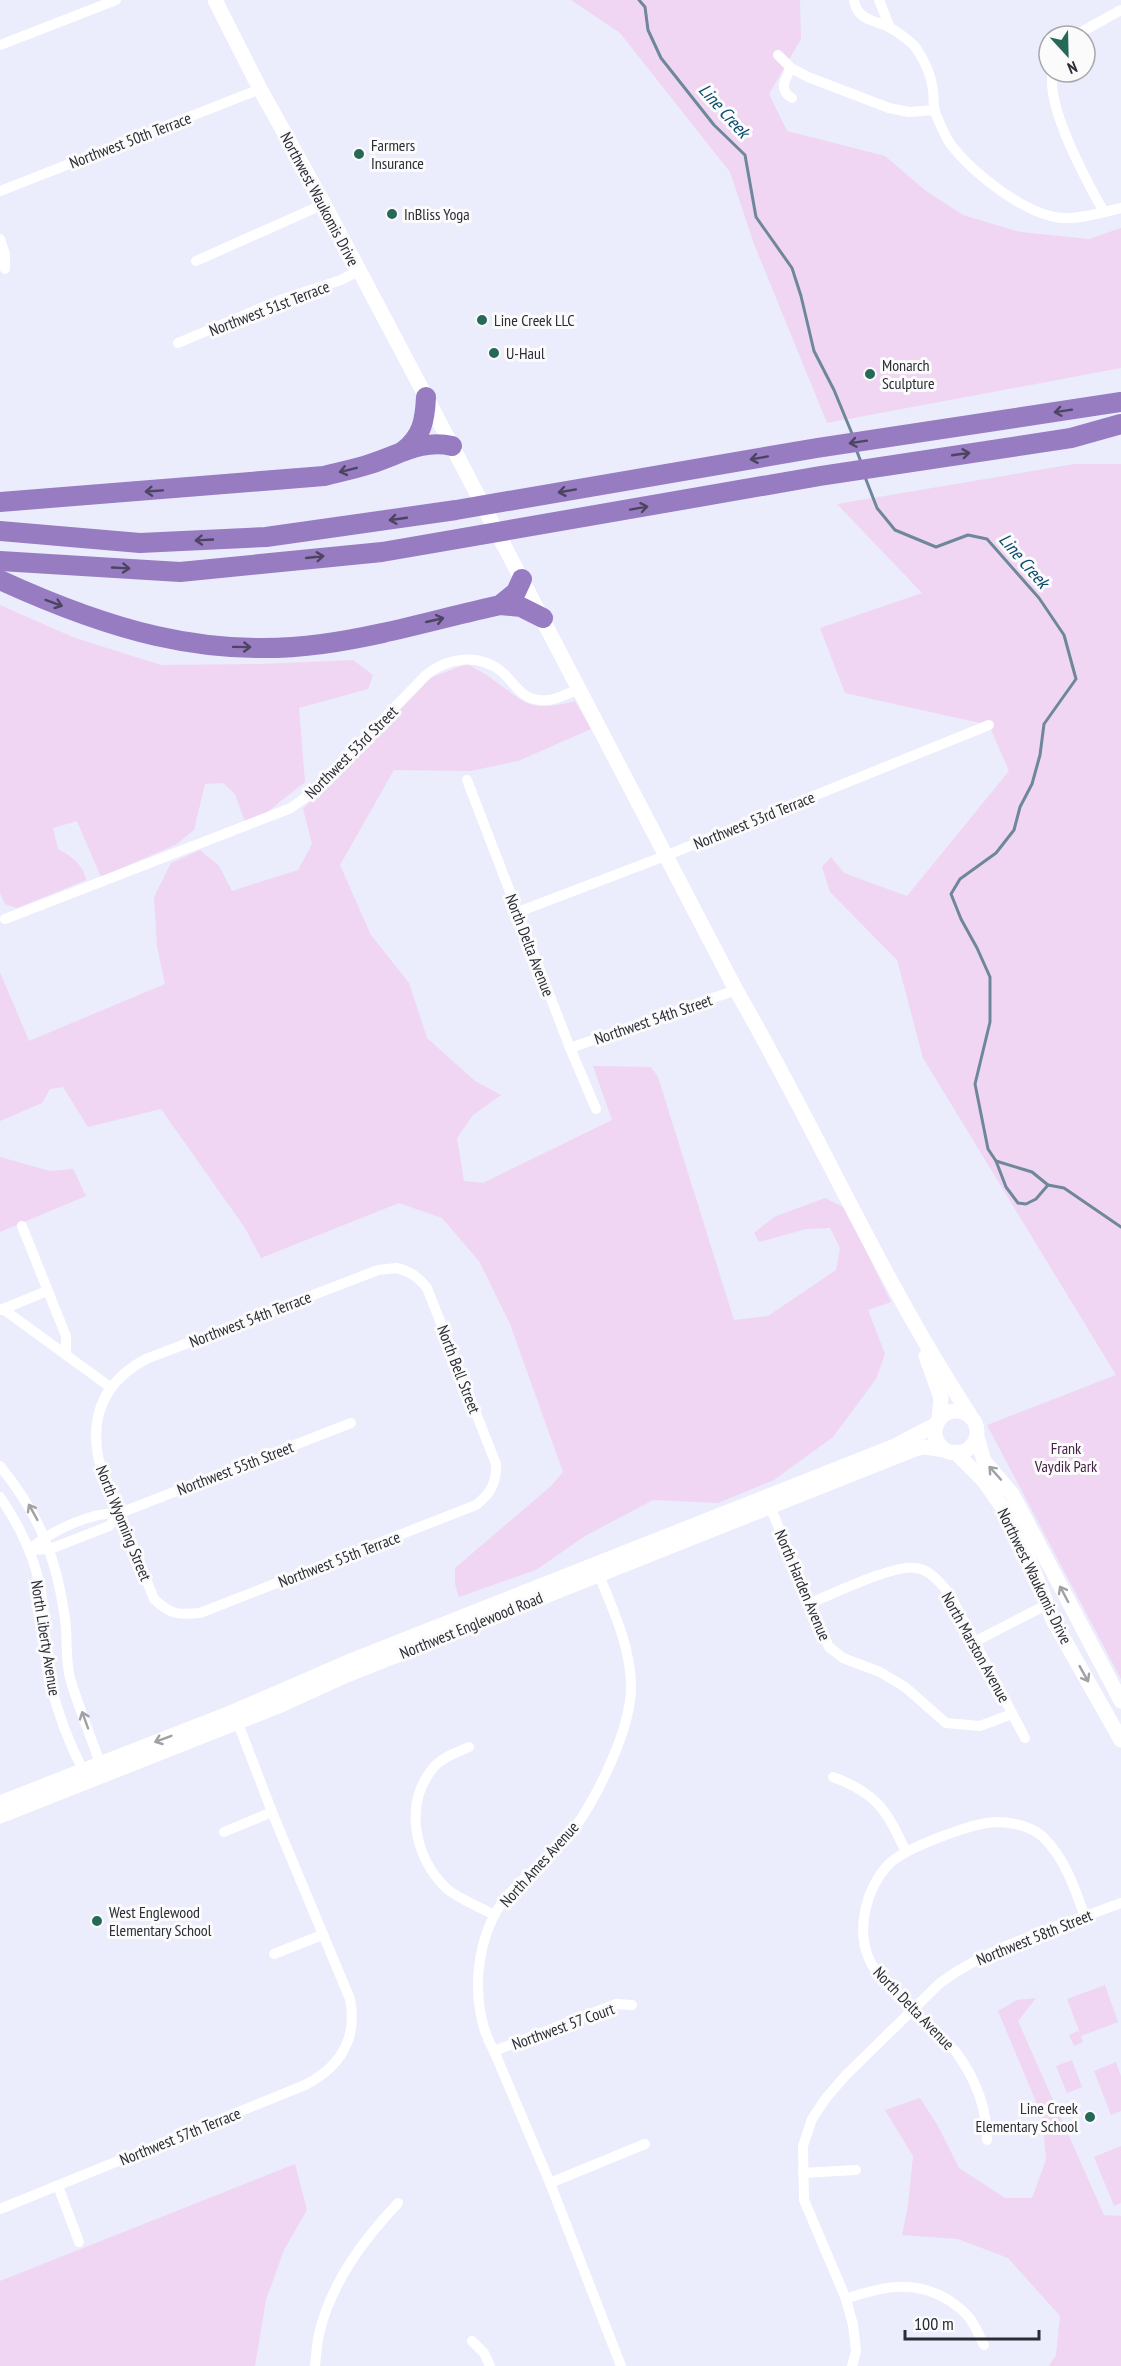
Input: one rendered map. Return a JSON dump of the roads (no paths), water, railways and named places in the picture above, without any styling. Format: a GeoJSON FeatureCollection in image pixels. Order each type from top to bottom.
{"type":"FeatureCollection","features":[{"type":"Feature","properties":{"kind":"highway"},"geometry":{"type":"LineString","coordinates":[[403,451],[412,444],[422,429],[426,397]]}},
{"type":"Feature","properties":{"kind":"highway"},"geometry":{"type":"LineString","coordinates":[[0,531],[152,543],[266,537],[456,510],[817,448],[1121,402]]}},
{"type":"Feature","properties":{"kind":"highway"},"geometry":{"type":"LineString","coordinates":[[0,561],[180,572],[382,552],[820,476],[1071,438],[1121,424]]}},
{"type":"Feature","properties":{"kind":"highway"},"geometry":{"type":"LineString","coordinates":[[1071,438],[1121,438]]}},
{"type":"Feature","properties":{"kind":"highway"},"geometry":{"type":"LineString","coordinates":[[0,502],[324,476],[370,464],[403,451],[438,443],[452,446]]}},
{"type":"Feature","properties":{"kind":"highway"},"geometry":{"type":"LineString","coordinates":[[500,605],[516,592],[522,579]]}},
{"type":"Feature","properties":{"kind":"highway"},"geometry":{"type":"LineString","coordinates":[[0,580],[35,596],[126,630],[168,640],[229,647],[275,648],[322,644],[500,605],[520,607],[543,618]]}},
{"type":"Feature","properties":{"kind":"main road","name":"Northwest Waukomis Drive"},"geometry":{"type":"LineString","coordinates":[[214,0],[543,618],[736,990],[777,1060],[868,1239],[918,1331]]}},
{"type":"Feature","properties":{"kind":"main road"},"geometry":{"type":"LineString","coordinates":[[918,1331],[977,1428],[977,1437],[968,1449],[950,1451],[936,1438],[941,1398],[918,1331]]}},
{"type":"Feature","properties":{"kind":"main road"},"geometry":{"type":"LineString","coordinates":[[938,1421],[951,1411],[961,1411],[970,1415]]}},
{"type":"Feature","properties":{"kind":"main road","name":"Northwest Englewood Road"},"geometry":{"type":"LineString","coordinates":[[0,1803],[86,1775],[347,1675],[768,1501],[894,1446],[938,1421]]}},
{"type":"Feature","properties":{"kind":"main road","name":"Northwest Waukomis Drive"},"geometry":{"type":"LineString","coordinates":[[977,1437],[984,1461],[1012,1494],[1121,1701]]}},
{"type":"Feature","properties":{"kind":"main road","name":"Northwest Englewood Road"},"geometry":{"type":"LineString","coordinates":[[768,1501],[915,1449],[925,1447],[950,1451]]}},
{"type":"Feature","properties":{"kind":"main road","name":"Northwest Waukomis Drive"},"geometry":{"type":"LineString","coordinates":[[950,1451],[984,1481],[1007,1514],[1024,1546],[1046,1605],[1121,1740]]}},
{"type":"Feature","properties":{"kind":"main road","name":"Northwest Englewood Road"},"geometry":{"type":"LineString","coordinates":[[0,1816],[86,1775]]}},
{"type":"Feature","properties":{"kind":"street"},"geometry":{"type":"LineString","coordinates":[[0,45],[116,0]]}},
{"type":"Feature","properties":{"kind":"street"},"geometry":{"type":"LineString","coordinates":[[854,0],[860,13],[890,28],[913,45],[926,62],[933,88],[935,111],[950,143],[966,161],[996,186],[1033,211],[1048,216],[1064,218],[1121,208]]}},
{"type":"Feature","properties":{"kind":"street"},"geometry":{"type":"LineString","coordinates":[[879,0],[890,28]]}},
{"type":"Feature","properties":{"kind":"street"},"geometry":{"type":"LineString","coordinates":[[1096,24],[1121,10]]}},
{"type":"Feature","properties":{"kind":"street"},"geometry":{"type":"LineString","coordinates":[[778,55],[791,68],[890,108],[909,112],[935,111]]}},
{"type":"Feature","properties":{"kind":"street"},"geometry":{"type":"LineString","coordinates":[[791,68],[783,88],[784,92],[792,98]]}},
{"type":"Feature","properties":{"kind":"street"},"geometry":{"type":"LineString","coordinates":[[1052,84],[1052,90],[1074,157],[1104,212]]}},
{"type":"Feature","properties":{"kind":"street","name":"Northwest 50th Terrace"},"geometry":{"type":"LineString","coordinates":[[0,191],[260,89]]}},
{"type":"Feature","properties":{"kind":"street"},"geometry":{"type":"LineString","coordinates":[[196,261],[324,204]]}},
{"type":"Feature","properties":{"kind":"street"},"geometry":{"type":"LineString","coordinates":[[0,238],[5,254],[5,269]]}},
{"type":"Feature","properties":{"kind":"street","name":"Northwest 51st Terrace"},"geometry":{"type":"LineString","coordinates":[[178,343],[280,300],[340,280],[358,271]]}},
{"type":"Feature","properties":{"kind":"street","name":"Northwest 53rd Street"},"geometry":{"type":"LineString","coordinates":[[5,919],[291,808],[314,791],[436,667],[449,662],[470,659],[490,664],[507,677],[521,693],[538,700],[552,700],[579,689]]}},
{"type":"Feature","properties":{"kind":"street","name":"Northwest 53rd Terrace"},"geometry":{"type":"LineString","coordinates":[[518,912],[665,856],[989,725]]}},
{"type":"Feature","properties":{"kind":"street","name":"North Delta Avenue"},"geometry":{"type":"LineString","coordinates":[[467,780],[570,1048],[596,1108]]}},
{"type":"Feature","properties":{"kind":"street","name":"Northwest 54th Street"},"geometry":{"type":"LineString","coordinates":[[570,1048],[736,990]]}},
{"type":"Feature","properties":{"kind":"street"},"geometry":{"type":"LineString","coordinates":[[22,1226],[66,1336],[66,1353]]}},
{"type":"Feature","properties":{"kind":"street","name":"Northwest 54th Terrace"},"geometry":{"type":"LineString","coordinates":[[110,1387],[133,1366],[146,1359],[378,1270],[396,1268]]}},
{"type":"Feature","properties":{"kind":"street","name":"North Bell Street"},"geometry":{"type":"LineString","coordinates":[[396,1268],[408,1271],[427,1288],[496,1464],[494,1486]]}},
{"type":"Feature","properties":{"kind":"street"},"geometry":{"type":"LineString","coordinates":[[1,1310],[47,1291]]}},
{"type":"Feature","properties":{"kind":"street"},"geometry":{"type":"LineString","coordinates":[[1,1310],[66,1353],[110,1387]]}},
{"type":"Feature","properties":{"kind":"street","name":"North Wyoming Street"},"geometry":{"type":"LineString","coordinates":[[110,1387],[102,1401],[95,1444],[99,1461],[154,1599],[176,1615]]}},
{"type":"Feature","properties":{"kind":"street","name":"Northwest 55th Street"},"geometry":{"type":"LineString","coordinates":[[29,1550],[45,1536],[103,1512],[120,1513],[351,1423]]}},
{"type":"Feature","properties":{"kind":"street","name":"North Liberty Avenue"},"geometry":{"type":"LineString","coordinates":[[0,1466],[22,1493],[50,1550],[66,1622],[66,1652],[70,1677],[102,1769]]}},
{"type":"Feature","properties":{"kind":"street","name":"Northwest 55th Terrace"},"geometry":{"type":"LineString","coordinates":[[176,1615],[200,1613],[476,1505],[494,1486]]}},
{"type":"Feature","properties":{"kind":"street","name":"North Liberty Avenue"},"geometry":{"type":"LineString","coordinates":[[0,1497],[11,1513],[29,1550],[42,1597],[50,1680],[56,1703],[86,1775]]}},
{"type":"Feature","properties":{"kind":"street","name":"North Harden Avenue"},"geometry":{"type":"LineString","coordinates":[[768,1501],[829,1647],[843,1658],[880,1672],[905,1687],[946,1723],[980,1726],[1012,1714]]}},
{"type":"Feature","properties":{"kind":"street","name":"Northwest 55th Street"},"geometry":{"type":"LineString","coordinates":[[29,1550],[50,1550],[109,1526],[120,1513]]}},
{"type":"Feature","properties":{"kind":"street"},"geometry":{"type":"LineString","coordinates":[[82,1521],[87,1534]]}},
{"type":"Feature","properties":{"kind":"street","name":"North Marston Avenue"},"geometry":{"type":"LineString","coordinates":[[810,1603],[896,1570],[915,1567],[936,1578],[949,1593],[1025,1738]]}},
{"type":"Feature","properties":{"kind":"street","name":"North Ames Avenue"},"geometry":{"type":"LineString","coordinates":[[597,1570],[617,1618],[628,1656],[631,1689],[616,1750],[601,1784],[574,1829],[508,1894],[494,1915],[484,1942],[479,1965],[481,2013],[486,2037],[550,2183],[621,2366]]}},
{"type":"Feature","properties":{"kind":"street"},"geometry":{"type":"LineString","coordinates":[[975,1642],[1046,1605]]}},
{"type":"Feature","properties":{"kind":"street"},"geometry":{"type":"LineString","coordinates":[[235,1717],[322,1935],[274,1954]]}},
{"type":"Feature","properties":{"kind":"street"},"geometry":{"type":"LineString","coordinates":[[469,1747],[434,1766],[426,1779],[418,1794],[415,1811],[417,1842],[423,1857],[447,1889],[494,1915]]}},
{"type":"Feature","properties":{"kind":"street"},"geometry":{"type":"LineString","coordinates":[[832,1777],[852,1784],[878,1803],[892,1823],[906,1851],[984,1824],[1021,1825],[1043,1837],[1064,1863],[1085,1917]]}},
{"type":"Feature","properties":{"kind":"street"},"geometry":{"type":"LineString","coordinates":[[224,1832],[272,1812]]}},
{"type":"Feature","properties":{"kind":"street","name":"North Delta Avenue"},"geometry":{"type":"LineString","coordinates":[[906,1851],[889,1864],[874,1884],[865,1908],[864,1933],[869,1959],[875,1969],[965,2064],[984,2105],[987,2140]]}},
{"type":"Feature","properties":{"kind":"street","name":"Northwest 58th Street"},"geometry":{"type":"LineString","coordinates":[[852,2366],[856,2351],[853,2325],[846,2299],[804,2200],[803,2145],[812,2119],[846,2075],[940,1983],[974,1960],[1121,1903]]}},
{"type":"Feature","properties":{"kind":"street","name":"Northwest 57th Terrace"},"geometry":{"type":"LineString","coordinates":[[0,2209],[305,2085],[330,2069],[347,2044],[353,2015],[350,1999],[322,1935]]}},
{"type":"Feature","properties":{"kind":"street","name":"Northwest 57 Court"},"geometry":{"type":"LineString","coordinates":[[494,2051],[616,2004],[632,2005]]}},
{"type":"Feature","properties":{"kind":"street"},"geometry":{"type":"LineString","coordinates":[[550,2183],[645,2144]]}},
{"type":"Feature","properties":{"kind":"street"},"geometry":{"type":"LineString","coordinates":[[803,2173],[856,2170]]}},
{"type":"Feature","properties":{"kind":"street"},"geometry":{"type":"LineString","coordinates":[[58,2186],[79,2242]]}},
{"type":"Feature","properties":{"kind":"street"},"geometry":{"type":"LineString","coordinates":[[315,2366],[319,2333],[334,2294],[352,2258],[398,2203]]}},
{"type":"Feature","properties":{"kind":"street"},"geometry":{"type":"LineString","coordinates":[[846,2299],[888,2287],[904,2286],[925,2289],[957,2306],[970,2319],[984,2345]]}},
{"type":"Feature","properties":{"kind":"street"},"geometry":{"type":"LineString","coordinates":[[472,2341],[484,2353],[490,2366]]}},
{"type":"Feature","properties":{"kind":"waterway","name":"Line Creek"},"geometry":{"type":"LineString","coordinates":[[639,0],[645,7],[648,30],[661,58],[714,125],[745,155],[756,217],[792,268],[814,351],[834,390],[853,436]]}},
{"type":"Feature","properties":{"kind":"waterway","name":"Line Creek"},"geometry":{"type":"LineString","coordinates":[[856,449],[861,462]]}},
{"type":"Feature","properties":{"kind":"waterway","name":"Line Creek"},"geometry":{"type":"LineString","coordinates":[[865,477],[877,508],[895,530],[936,547],[968,535],[987,539],[1039,598],[1064,635],[1076,679],[1044,724],[1040,755],[1032,784],[1020,807],[1014,830],[996,853],[960,879],[951,894],[990,977],[990,1022],[975,1084],[988,1149],[996,1161],[1032,1172],[1048,1185],[1064,1188],[1121,1227]]}},
{"type":"Feature","properties":{"kind":"waterway","name":"Line Creek"},"geometry":{"type":"LineString","coordinates":[[996,1161],[1006,1187],[1018,1203],[1026,1204],[1036,1199],[1048,1185]]}},
{"type":"Feature","properties":{"kind":"place","name":"Farmers Insurance"},"geometry":{"type":"Point","coordinates":[359,154]}},
{"type":"Feature","properties":{"kind":"place","name":"InBliss Yoga"},"geometry":{"type":"Point","coordinates":[392,214]}},
{"type":"Feature","properties":{"kind":"place","name":"Line Creek LLC"},"geometry":{"type":"Point","coordinates":[482,320]}},
{"type":"Feature","properties":{"kind":"place","name":"U-Haul"},"geometry":{"type":"Point","coordinates":[494,353]}},
{"type":"Feature","properties":{"kind":"place","name":"Monarch Sculpture"},"geometry":{"type":"Point","coordinates":[870,374]}},
{"type":"Feature","properties":{"kind":"place","name":"West Englewood Elementary School"},"geometry":{"type":"Point","coordinates":[97,1921]}},
{"type":"Feature","properties":{"kind":"place","name":"Line Creek Elementary School"},"geometry":{"type":"Point","coordinates":[1090,2117]}},
{"type":"Feature","properties":{"kind":"park label","name":"Frank Vaydik Park"},"geometry":{"type":"Point","coordinates":[1066,1457]}}]}
